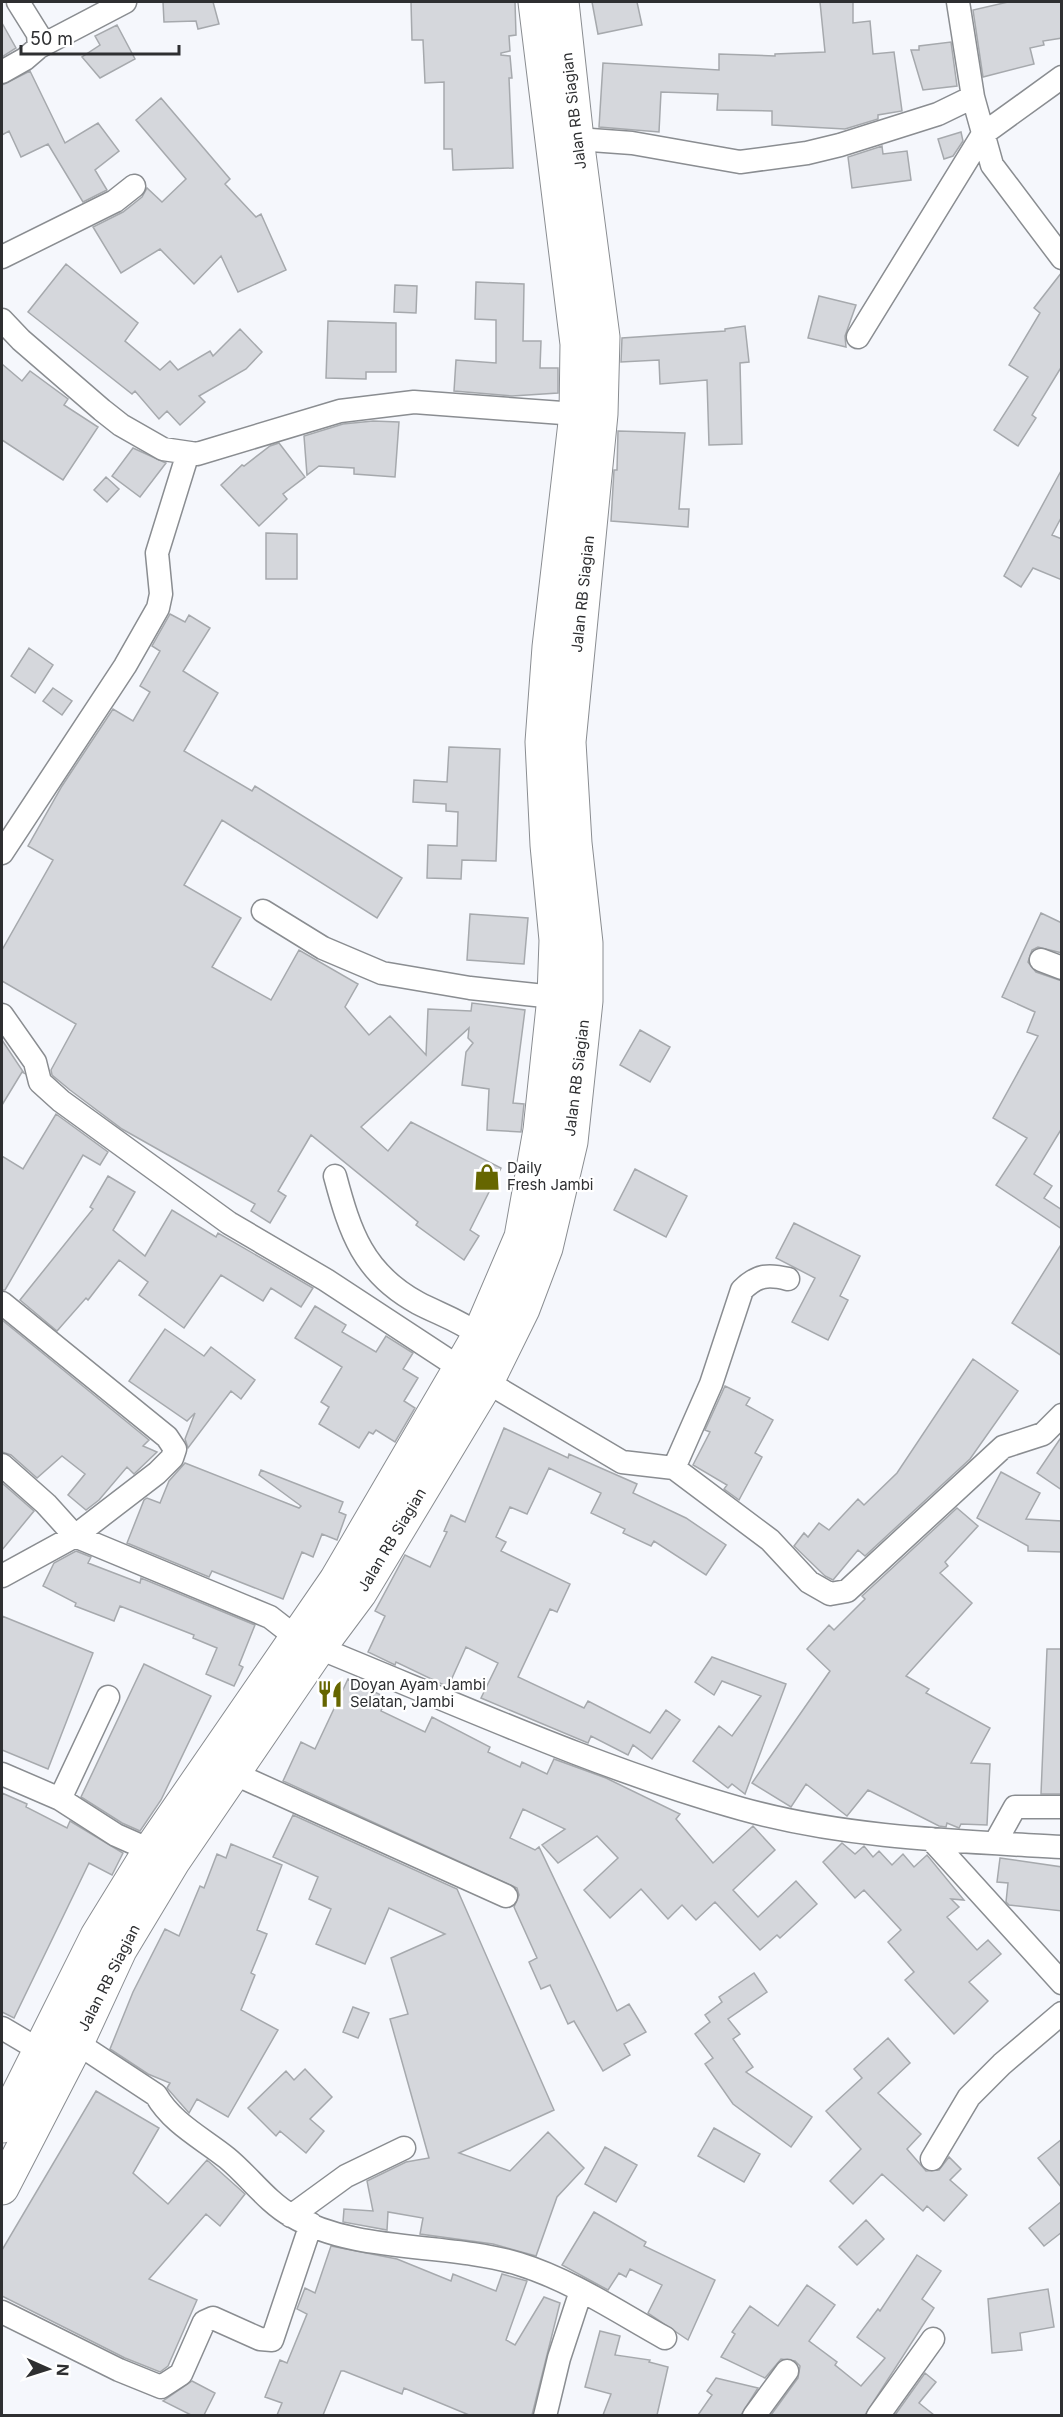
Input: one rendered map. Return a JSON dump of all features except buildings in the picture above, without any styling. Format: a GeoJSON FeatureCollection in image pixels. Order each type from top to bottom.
{"type":"FeatureCollection","features":[{"type":"Feature","properties":{"kind":"highway","name":"Jalan RB Siagian"},"geometry":{"type":"LineString","coordinates":[[535,2],[577,344],[570,584]]}},
{"type":"Feature","properties":{"kind":"highway","name":"Jalan RB Siagian"},"geometry":{"type":"LineString","coordinates":[[474,1375],[479,1335],[520,1237],[540,1130],[554,997],[556,940],[547,845],[563,647],[570,584],[601,414],[603,337],[562,2]]}},
{"type":"Feature","properties":{"kind":"highway","name":"Jalan RB Siagian"},"geometry":{"type":"LineString","coordinates":[[2,2188],[77,2043],[120,1950],[173,1862],[235,1774],[308,1643],[336,1580],[474,1375],[523,1309],[546,1248],[570,1142],[586,1001],[586,943],[575,843],[556,742]]}},
{"type":"Feature","properties":{"kind":"highway","name":"Jalan RB Siagian"},"geometry":{"type":"LineString","coordinates":[[2,2126],[97,1936],[150,1850],[308,1643]]}},
{"type":"Feature","properties":{"kind":"street"},"geometry":{"type":"LineString","coordinates":[[18,2],[38,34],[39,47]]}},
{"type":"Feature","properties":{"kind":"street"},"geometry":{"type":"LineString","coordinates":[[2,72],[25,59],[39,47],[125,2]]}},
{"type":"Feature","properties":{"kind":"street"},"geometry":{"type":"LineString","coordinates":[[958,2],[973,97],[992,165],[1062,258]]}},
{"type":"Feature","properties":{"kind":"street"},"geometry":{"type":"LineString","coordinates":[[858,337],[983,134],[1062,77]]}},
{"type":"Feature","properties":{"kind":"street"},"geometry":{"type":"LineString","coordinates":[[577,139],[632,143],[740,162],[807,153],[840,145],[938,114],[973,97]]}},
{"type":"Feature","properties":{"kind":"street"},"geometry":{"type":"LineString","coordinates":[[2,257],[115,201],[134,186]]}},
{"type":"Feature","properties":{"kind":"street"},"geometry":{"type":"LineString","coordinates":[[2,320],[21,340],[122,425],[164,449],[188,453],[197,454],[340,411],[414,402],[576,414]]}},
{"type":"Feature","properties":{"kind":"street"},"geometry":{"type":"LineString","coordinates":[[2,854],[125,666],[158,608],[161,594],[157,553],[188,453]]}},
{"type":"Feature","properties":{"kind":"street"},"geometry":{"type":"LineString","coordinates":[[263,911],[322,948],[382,973],[470,988],[554,997]]}},
{"type":"Feature","properties":{"kind":"street"},"geometry":{"type":"LineString","coordinates":[[2,1015],[35,1062],[40,1082],[61,1101],[229,1223],[326,1280],[474,1375],[622,1462],[674,1468],[770,1540],[809,1582],[830,1594],[847,1591],[1003,1447],[1043,1434],[1062,1415]]}},
{"type":"Feature","properties":{"kind":"street"},"geometry":{"type":"LineString","coordinates":[[335,1176],[348,1226],[364,1257],[386,1279],[417,1302],[449,1315],[479,1335]]}},
{"type":"Feature","properties":{"kind":"street"},"geometry":{"type":"LineString","coordinates":[[674,1468],[711,1384],[742,1290],[752,1280],[767,1274],[788,1279]]}},
{"type":"Feature","properties":{"kind":"street"},"geometry":{"type":"LineString","coordinates":[[2,1303],[167,1437],[175,1449],[172,1458],[157,1473],[75,1536],[2,1576]]}},
{"type":"Feature","properties":{"kind":"street"},"geometry":{"type":"LineString","coordinates":[[2,1465],[46,1504],[75,1536],[270,1617],[308,1643],[667,1786],[744,1810],[856,1833],[1062,1847]]}},
{"type":"Feature","properties":{"kind":"street"},"geometry":{"type":"LineString","coordinates":[[60,1799],[108,1697]]}},
{"type":"Feature","properties":{"kind":"street"},"geometry":{"type":"LineString","coordinates":[[2,1774],[60,1799],[116,1835],[150,1850]]}},
{"type":"Feature","properties":{"kind":"street"},"geometry":{"type":"LineString","coordinates":[[235,1774],[506,1896]]}},
{"type":"Feature","properties":{"kind":"street"},"geometry":{"type":"LineString","coordinates":[[995,1843],[1015,1807],[1062,1807]]}},
{"type":"Feature","properties":{"kind":"street"},"geometry":{"type":"LineString","coordinates":[[931,1839],[1062,1983]]}},
{"type":"Feature","properties":{"kind":"street"},"geometry":{"type":"LineString","coordinates":[[932,2159],[969,2097],[1002,2064],[1062,2013]]}},
{"type":"Feature","properties":{"kind":"street"},"geometry":{"type":"LineString","coordinates":[[2,2028],[41,2051]]}},
{"type":"Feature","properties":{"kind":"street"},"geometry":{"type":"LineString","coordinates":[[77,2043],[156,2095],[162,2107],[180,2124],[228,2159],[301,2220],[354,2238],[461,2251],[517,2263],[581,2291],[665,2338]]}},
{"type":"Feature","properties":{"kind":"street"},"geometry":{"type":"LineString","coordinates":[[2,2312],[119,2370],[161,2387],[180,2374],[204,2322],[213,2318],[260,2339],[272,2340],[301,2220],[346,2176],[404,2148]]}},
{"type":"Feature","properties":{"kind":"street"},"geometry":{"type":"LineString","coordinates":[[544,2415],[559,2358],[581,2291]]}},
{"type":"Feature","properties":{"kind":"street"},"geometry":{"type":"LineString","coordinates":[[879,2415],[933,2338]]}},
{"type":"Feature","properties":{"kind":"street"},"geometry":{"type":"LineString","coordinates":[[754,2415],[787,2371]]}},
{"type":"Feature","properties":{"kind":"place","name":"Daily Fresh Jambi"},"geometry":{"type":"Point","coordinates":[487,1177]}},
{"type":"Feature","properties":{"kind":"place","name":"Doyan Ayam Jambi Selatan, Jambi"},"geometry":{"type":"Point","coordinates":[330,1694]}}]}
